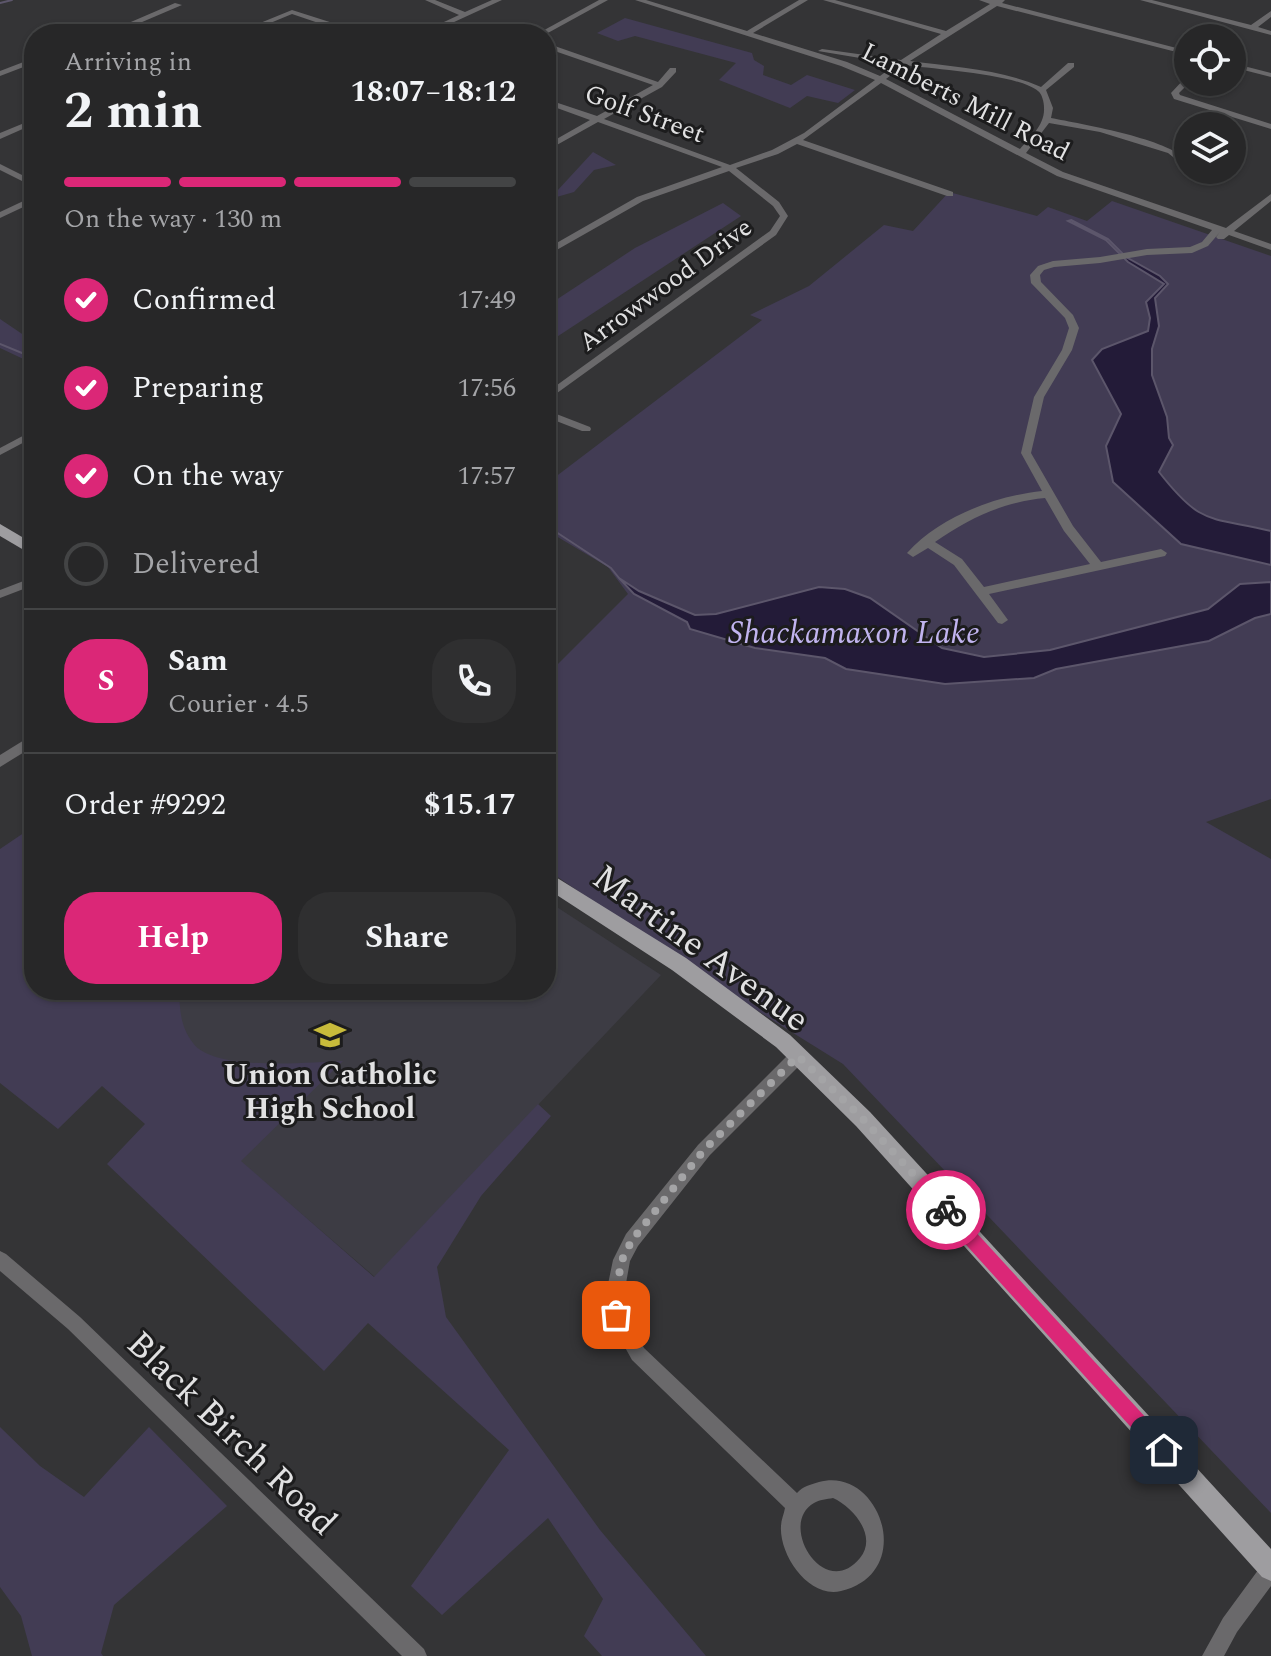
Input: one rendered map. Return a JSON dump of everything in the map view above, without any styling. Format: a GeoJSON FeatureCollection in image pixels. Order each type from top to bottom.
{"type":"FeatureCollection","features":[{"type":"Feature","properties":{"kind":"main road"},"geometry":{"type":"LineString","coordinates":[[0,529],[24,545]]}},
{"type":"Feature","properties":{"kind":"main road","name":"Martine Avenue"},"geometry":{"type":"LineString","coordinates":[[556,884],[679,964],[798,1056],[863,1119],[1271,1569]]}},
{"type":"Feature","properties":{"kind":"street"},"geometry":{"type":"LineString","coordinates":[[429,0],[465,15]]}},
{"type":"Feature","properties":{"kind":"street"},"geometry":{"type":"LineString","coordinates":[[445,24],[498,0]]}},
{"type":"Feature","properties":{"kind":"street"},"geometry":{"type":"LineString","coordinates":[[556,26],[604,0]]}},
{"type":"Feature","properties":{"kind":"street","name":"Lamberts Mill Road"},"geometry":{"type":"LineString","coordinates":[[639,0],[750,32],[880,79],[1060,174],[1271,247]]}},
{"type":"Feature","properties":{"kind":"street"},"geometry":{"type":"LineString","coordinates":[[656,5],[666,0]]}},
{"type":"Feature","properties":{"kind":"street"},"geometry":{"type":"LineString","coordinates":[[676,11],[679,0]]}},
{"type":"Feature","properties":{"kind":"street"},"geometry":{"type":"LineString","coordinates":[[750,32],[804,0]]}},
{"type":"Feature","properties":{"kind":"street"},"geometry":{"type":"LineString","coordinates":[[827,0],[948,34]]}},
{"type":"Feature","properties":{"kind":"street"},"geometry":{"type":"LineString","coordinates":[[983,0],[1174,49]]}},
{"type":"Feature","properties":{"kind":"street"},"geometry":{"type":"LineString","coordinates":[[1144,0],[1271,33]]}},
{"type":"Feature","properties":{"kind":"street"},"geometry":{"type":"LineString","coordinates":[[556,247],[640,199],[775,152],[797,141],[903,62],[998,2]]}},
{"type":"Feature","properties":{"kind":"street"},"geometry":{"type":"LineString","coordinates":[[131,24],[178,5]]}},
{"type":"Feature","properties":{"kind":"street"},"geometry":{"type":"LineString","coordinates":[[262,24],[292,12],[328,24]]}},
{"type":"Feature","properties":{"kind":"street"},"geometry":{"type":"LineString","coordinates":[[1252,28],[1271,13]]}},
{"type":"Feature","properties":{"kind":"street"},"geometry":{"type":"LineString","coordinates":[[790,46],[994,75],[1022,81],[1042,90],[1050,109],[1048,120],[1020,154]]}},
{"type":"Feature","properties":{"kind":"street"},"geometry":{"type":"LineString","coordinates":[[556,49],[659,85]]}},
{"type":"Feature","properties":{"kind":"street"},"geometry":{"type":"LineString","coordinates":[[0,74],[24,64]]}},
{"type":"Feature","properties":{"kind":"street"},"geometry":{"type":"LineString","coordinates":[[1042,90],[1071,65]]}},
{"type":"Feature","properties":{"kind":"street"},"geometry":{"type":"LineString","coordinates":[[1246,69],[1271,75]]}},
{"type":"Feature","properties":{"kind":"street"},"geometry":{"type":"LineString","coordinates":[[556,143],[659,85],[673,70]]}},
{"type":"Feature","properties":{"kind":"street"},"geometry":{"type":"LineString","coordinates":[[1176,96],[1271,127]]}},
{"type":"Feature","properties":{"kind":"street","name":"Golf Street"},"geometry":{"type":"LineString","coordinates":[[556,105],[729,167]]}},
{"type":"Feature","properties":{"kind":"street"},"geometry":{"type":"LineString","coordinates":[[1048,120],[1101,130],[1174,153]]}},
{"type":"Feature","properties":{"kind":"street"},"geometry":{"type":"LineString","coordinates":[[0,136],[24,125]]}},
{"type":"Feature","properties":{"kind":"street"},"geometry":{"type":"LineString","coordinates":[[797,141],[950,194]]}},
{"type":"Feature","properties":{"kind":"street"},"geometry":{"type":"LineString","coordinates":[[0,167],[24,179]]}},
{"type":"Feature","properties":{"kind":"street","name":"Arrowwood Drive"},"geometry":{"type":"LineString","coordinates":[[556,391],[779,227],[784,216],[781,210],[729,167]]}},
{"type":"Feature","properties":{"kind":"street"},"geometry":{"type":"LineString","coordinates":[[1098,566],[1068,528],[1026,448],[1039,397],[1067,350],[1074,328],[1070,317],[1036,283],[1035,275],[1041,268],[1053,264],[1100,260],[1139,252],[1199,253],[1210,248],[1222,230],[1271,197]]}},
{"type":"Feature","properties":{"kind":"street"},"geometry":{"type":"LineString","coordinates":[[0,215],[24,204]]}},
{"type":"Feature","properties":{"kind":"street"},"geometry":{"type":"LineString","coordinates":[[556,417],[586,429]]}},
{"type":"Feature","properties":{"kind":"street"},"geometry":{"type":"LineString","coordinates":[[0,452],[24,439]]}},
{"type":"Feature","properties":{"kind":"street"},"geometry":{"type":"LineString","coordinates":[[913,553],[988,506],[1017,497],[1049,494]]}},
{"type":"Feature","properties":{"kind":"street"},"geometry":{"type":"LineString","coordinates":[[927,542],[958,562],[1002,620]]}},
{"type":"Feature","properties":{"kind":"street"},"geometry":{"type":"LineString","coordinates":[[981,592],[1161,553]]}},
{"type":"Feature","properties":{"kind":"street"},"geometry":{"type":"LineString","coordinates":[[0,594],[24,585]]}},
{"type":"Feature","properties":{"kind":"street"},"geometry":{"type":"LineString","coordinates":[[0,762],[24,746]]}},
{"type":"Feature","properties":{"kind":"street"},"geometry":{"type":"LineString","coordinates":[[797,1506],[638,1354],[616,1315],[616,1289],[622,1260],[632,1240],[704,1150],[798,1056]]}},
{"type":"Feature","properties":{"kind":"street","name":"Black Birch Road"},"geometry":{"type":"LineString","coordinates":[[0,1260],[85,1334],[417,1656]]}},
{"type":"Feature","properties":{"kind":"street"},"geometry":{"type":"LineString","coordinates":[[833,1488],[858,1500],[867,1511],[875,1534],[872,1557],[864,1569],[841,1581],[819,1577],[807,1569],[792,1543],[790,1529],[797,1506],[809,1494],[820,1489],[833,1488]]}},
{"type":"Feature","properties":{"kind":"street"},"geometry":{"type":"LineString","coordinates":[[1212,1656],[1261,1579],[1271,1569]]}},
{"type":"Feature","properties":{"kind":"shaded area"},"geometry":{"type":"Polygon","coordinates":[[[625,18],[752,53],[754,60],[764,66],[763,75],[791,85],[807,75],[855,90],[838,103],[807,96],[790,108],[719,80],[736,63],[635,36],[618,41],[597,33],[625,18]]]}},
{"type":"Feature","properties":{"kind":"shaded area"},"geometry":{"type":"Polygon","coordinates":[[[593,152],[616,165],[594,170],[574,192],[556,197],[557,191],[593,152]]]}},
{"type":"Feature","properties":{"kind":"shaded area"},"geometry":{"type":"Polygon","coordinates":[[[949,192],[1037,216],[1048,207],[1087,221],[1112,201],[1271,256],[1271,799],[1206,822],[1271,859],[1271,1513],[843,1064],[700,975],[556,876],[556,666],[628,594],[608,567],[556,536],[556,476],[762,320],[750,315],[809,286],[884,225],[913,231],[949,192]]]}},
{"type":"Feature","properties":{"kind":"shaded area"},"geometry":{"type":"Polygon","coordinates":[[[723,203],[741,216],[556,337],[556,300],[635,248],[723,203]]]}},
{"type":"Feature","properties":{"kind":"shaded area"},"geometry":{"type":"Polygon","coordinates":[[[0,319],[24,335],[24,359],[0,348],[0,319]]]}},
{"type":"Feature","properties":{"kind":"shaded area"},"geometry":{"type":"Polygon","coordinates":[[[24,833],[24,1000],[179,1000],[183,1024],[193,1043],[204,1052],[220,1058],[263,1063],[343,1061],[241,1161],[374,1277],[538,1104],[551,1116],[481,1196],[437,1267],[446,1317],[600,1530],[706,1656],[602,1656],[584,1636],[603,1599],[548,1518],[442,1615],[411,1586],[509,1450],[368,1323],[324,1371],[107,1164],[145,1124],[102,1086],[58,1129],[0,1083],[0,849],[24,833]]]}},
{"type":"Feature","properties":{"kind":"shaded area","name":"Union Catholic High School"},"geometry":{"type":"Polygon","coordinates":[[[0,855],[24,950],[24,1000],[556,1000],[556,907],[661,975],[375,1277],[240,1161],[0,996],[0,855]]]}},
{"type":"Feature","properties":{"kind":"shaded area"},"geometry":{"type":"Polygon","coordinates":[[[0,1427],[40,1466],[84,1497],[149,1427],[227,1506],[114,1605],[101,1653],[103,1656],[32,1656],[21,1616],[0,1587],[0,1427]]]}},
{"type":"Feature","properties":{"kind":"water"},"geometry":{"type":"Polygon","coordinates":[[[1068,221],[1108,239],[1126,257],[1160,276],[1168,284],[1155,298],[1159,326],[1152,349],[1152,375],[1173,445],[1159,472],[1197,511],[1220,520],[1271,531],[1271,565],[1181,544],[1113,482],[1106,446],[1121,414],[1092,360],[1102,349],[1148,331],[1150,318],[1146,302],[1164,284],[1128,262],[1106,240],[1068,221]]]}},
{"type":"Feature","properties":{"kind":"water","name":"Shackamaxon Lake"},"geometry":{"type":"Polygon","coordinates":[[[619,578],[639,591],[695,615],[716,614],[819,587],[845,589],[870,598],[942,648],[984,657],[1050,650],[1208,609],[1240,584],[1271,582],[1271,614],[1255,618],[1209,641],[1056,669],[1034,678],[945,684],[846,669],[825,658],[755,648],[690,629],[687,622],[634,594],[619,578]]]}},
{"type":"Feature","properties":{"kind":"waterway"},"geometry":{"type":"LineString","coordinates":[[0,3],[12,0]]}},
{"type":"Feature","properties":{"kind":"waterway"},"geometry":{"type":"LineString","coordinates":[[0,344],[24,354]]}},
{"type":"Feature","properties":{"kind":"waterway"},"geometry":{"type":"LineString","coordinates":[[556,532],[611,568],[619,578]]}},
{"type":"Feature","properties":{"kind":"way so far"},"geometry":{"type":"LineString","coordinates":[[616,1315],[616,1289],[622,1260],[632,1240],[704,1150],[798,1056],[863,1119],[946,1210]]}},
{"type":"Feature","properties":{"kind":"place","name":"Union Catholic High School"},"geometry":{"type":"Point","coordinates":[330,1035]}},
{"type":"Feature","properties":{"kind":"route"},"geometry":{"type":"LineString","coordinates":[[946,1210],[1164,1450]]}}]}
